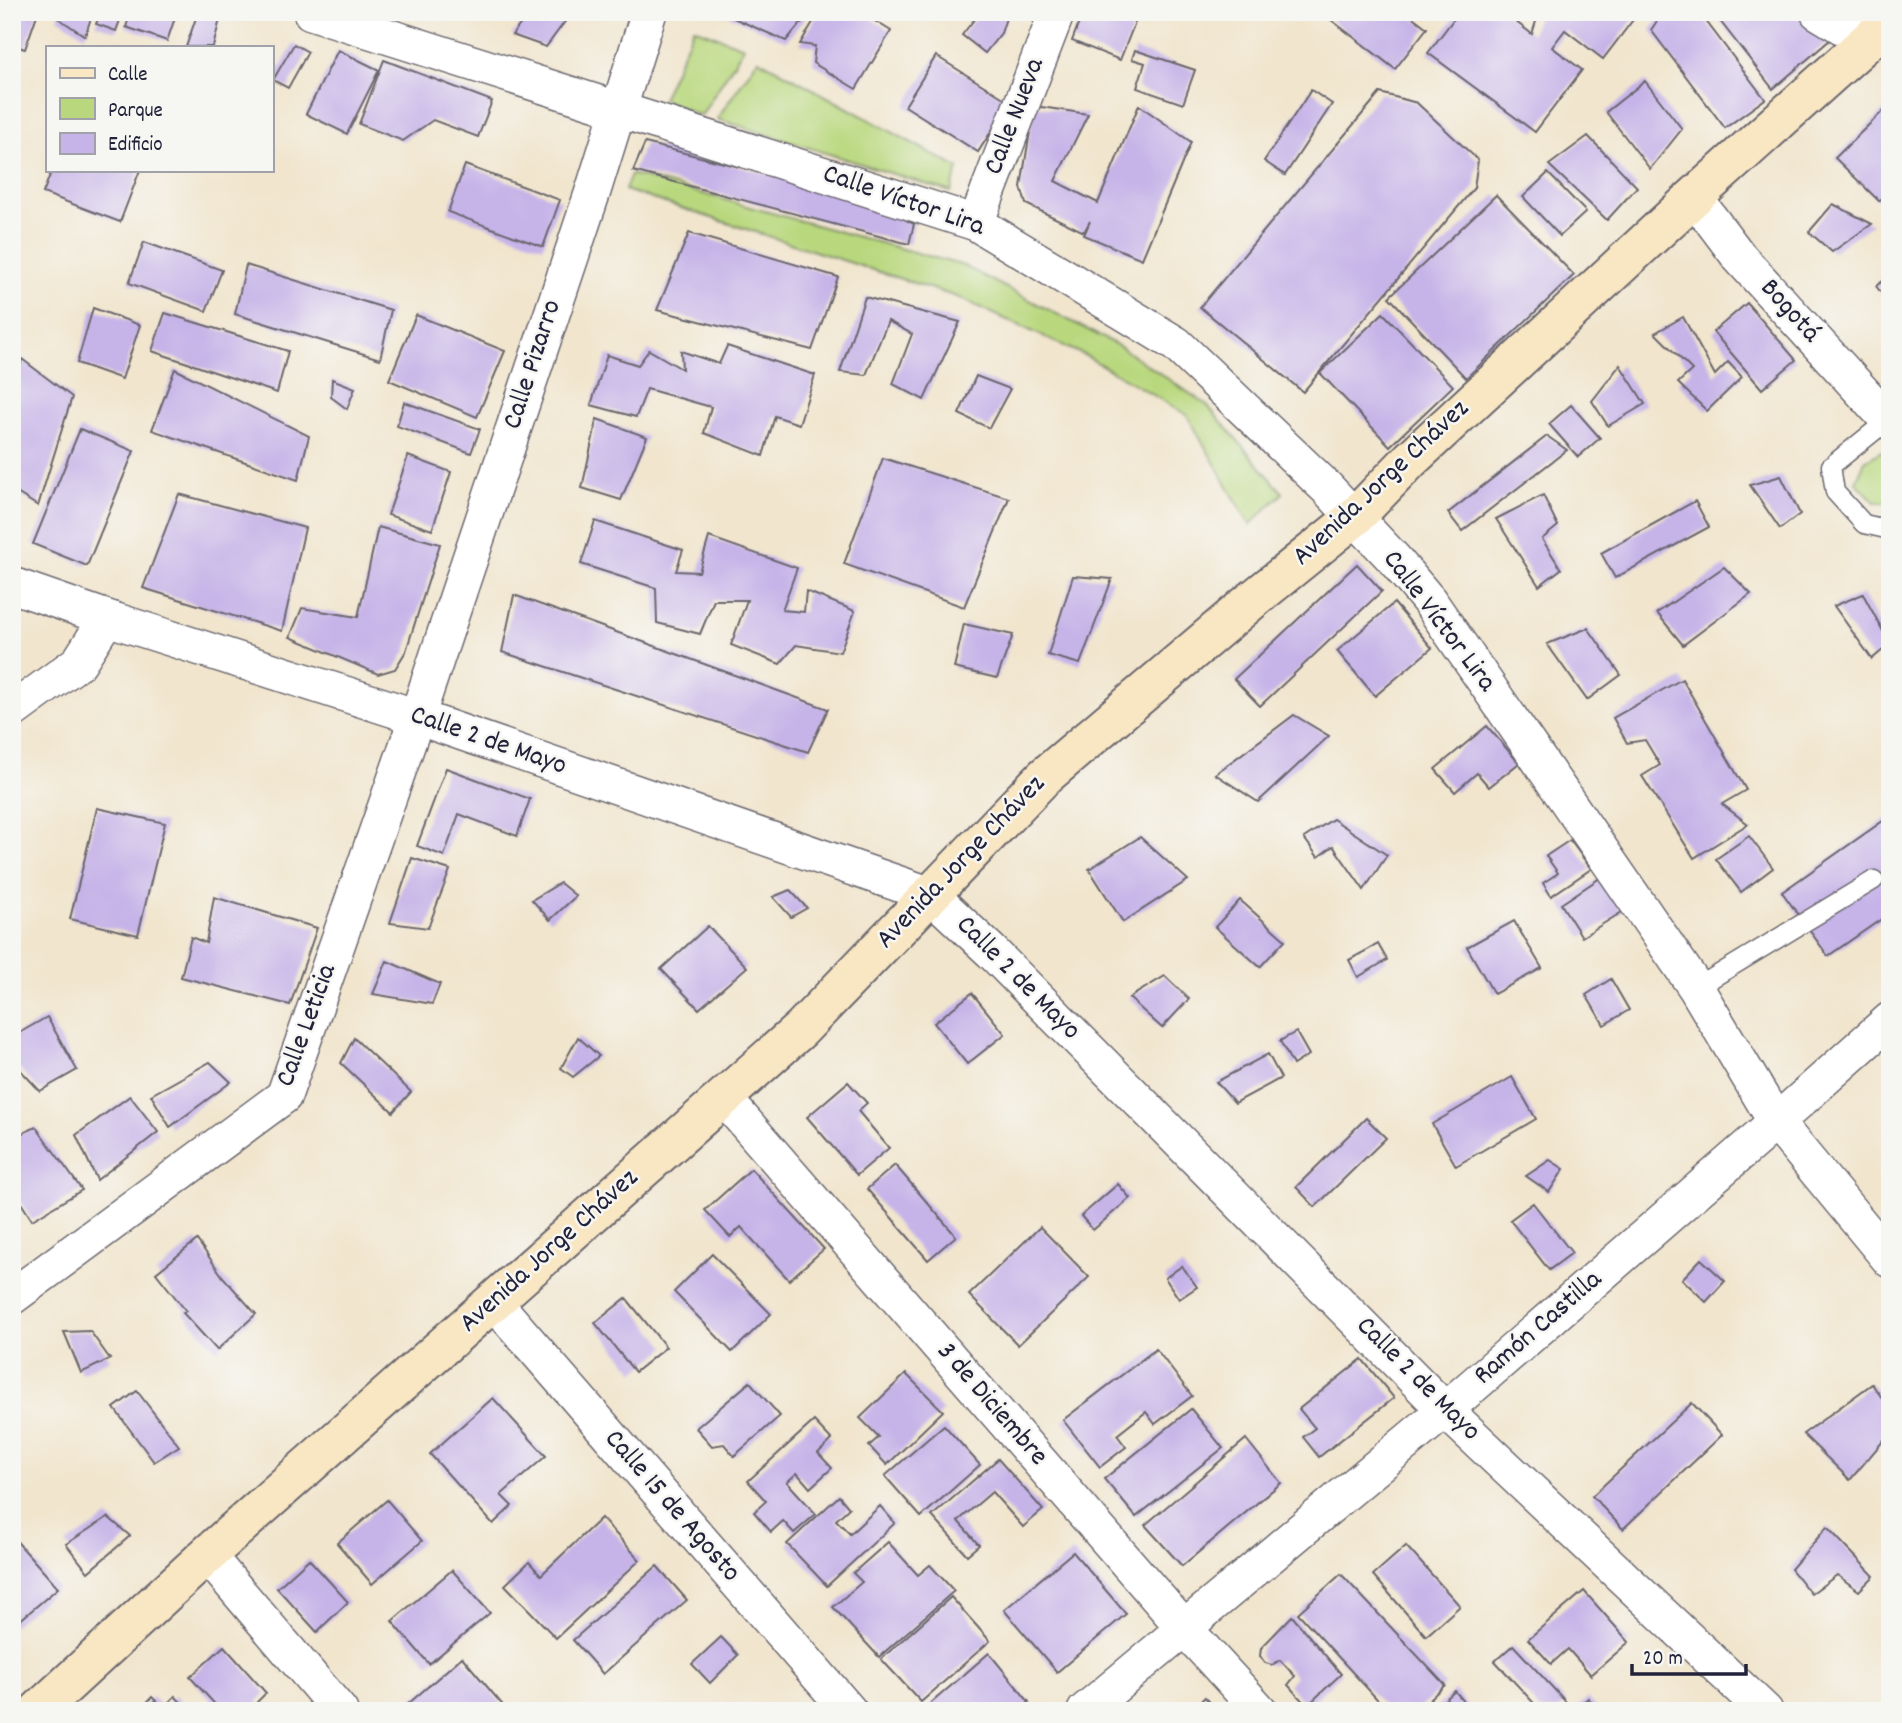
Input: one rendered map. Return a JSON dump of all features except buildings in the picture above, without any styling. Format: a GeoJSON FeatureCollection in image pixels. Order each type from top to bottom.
{"type":"FeatureCollection","features":[{"type":"Feature","properties":{"kind":"main road","name":"Avenida Jorge Chávez"},"geometry":{"type":"LineString","coordinates":[[38,1711],[207,1555],[801,1029],[1044,777],[1354,517],[1411,459],[1878,31]]}},
{"type":"Feature","properties":{"kind":"street","name":"Calle Víctor Lira"},"geometry":{"type":"LineString","coordinates":[[311,12],[976,223],[1176,344],[1327,488],[1394,559],[1430,602],[1696,988],[1776,1122],[1890,1260]]}},
{"type":"Feature","properties":{"kind":"street","name":"Calle Pizarro"},"geometry":{"type":"LineString","coordinates":[[417,717],[649,12]]}},
{"type":"Feature","properties":{"kind":"street","name":"Calle Nueva"},"geometry":{"type":"LineString","coordinates":[[976,223],[1057,12]]}},
{"type":"Feature","properties":{"kind":"street"},"geometry":{"type":"LineString","coordinates":[[1818,12],[1878,31]]}},
{"type":"Feature","properties":{"kind":"street","name":"Bogotá"},"geometry":{"type":"LineString","coordinates":[[1694,197],[1740,258],[1889,421]]}},
{"type":"Feature","properties":{"kind":"street","name":"Calle 2 de Mayo"},"geometry":{"type":"LineString","coordinates":[[12,585],[417,717],[931,895],[1011,971],[1445,1410],[1765,1711]]}},
{"type":"Feature","properties":{"kind":"street"},"geometry":{"type":"LineString","coordinates":[[12,711],[79,662],[107,618]]}},
{"type":"Feature","properties":{"kind":"street","name":"Calle Leticia"},"geometry":{"type":"LineString","coordinates":[[12,1297],[285,1096],[417,717]]}},
{"type":"Feature","properties":{"kind":"street","name":"Ramón Castilla"},"geometry":{"type":"LineString","coordinates":[[1085,1711],[1445,1410],[1890,1020]]}},
{"type":"Feature","properties":{"kind":"street","name":"3 de Diciembre"},"geometry":{"type":"LineString","coordinates":[[723,1097],[1184,1628],[1260,1711]]}},
{"type":"Feature","properties":{"kind":"street","name":"Calle 15 de Agosto"},"geometry":{"type":"LineString","coordinates":[[494,1302],[849,1711]]}},
{"type":"Feature","properties":{"kind":"street"},"geometry":{"type":"LineString","coordinates":[[207,1555],[340,1711]]}},
{"type":"Feature","properties":{"kind":"lane"},"geometry":{"type":"LineString","coordinates":[[1889,421],[1831,466],[1835,492],[1864,524],[1886,528],[1890,525]]}},
{"type":"Feature","properties":{"kind":"lane"},"geometry":{"type":"LineString","coordinates":[[1696,988],[1874,880]]}},
{"type":"Feature","properties":{"kind":"green space"},"geometry":{"type":"Polygon","coordinates":[[[694,28],[744,47],[701,116],[662,99],[694,28]]]}},
{"type":"Feature","properties":{"kind":"green space"},"geometry":{"type":"Polygon","coordinates":[[[758,59],[958,168],[951,192],[717,119],[758,59]]]}},
{"type":"Feature","properties":{"kind":"green space"},"geometry":{"type":"Polygon","coordinates":[[[631,174],[964,266],[1119,346],[1207,405],[1283,493],[1250,525],[1187,415],[1086,356],[957,297],[625,190],[631,174]]]}},
{"type":"Feature","properties":{"kind":"green space"},"geometry":{"type":"Polygon","coordinates":[[[1882,451],[1890,459],[1890,502],[1875,502],[1856,482],[1865,461],[1882,451]]]}}]}
